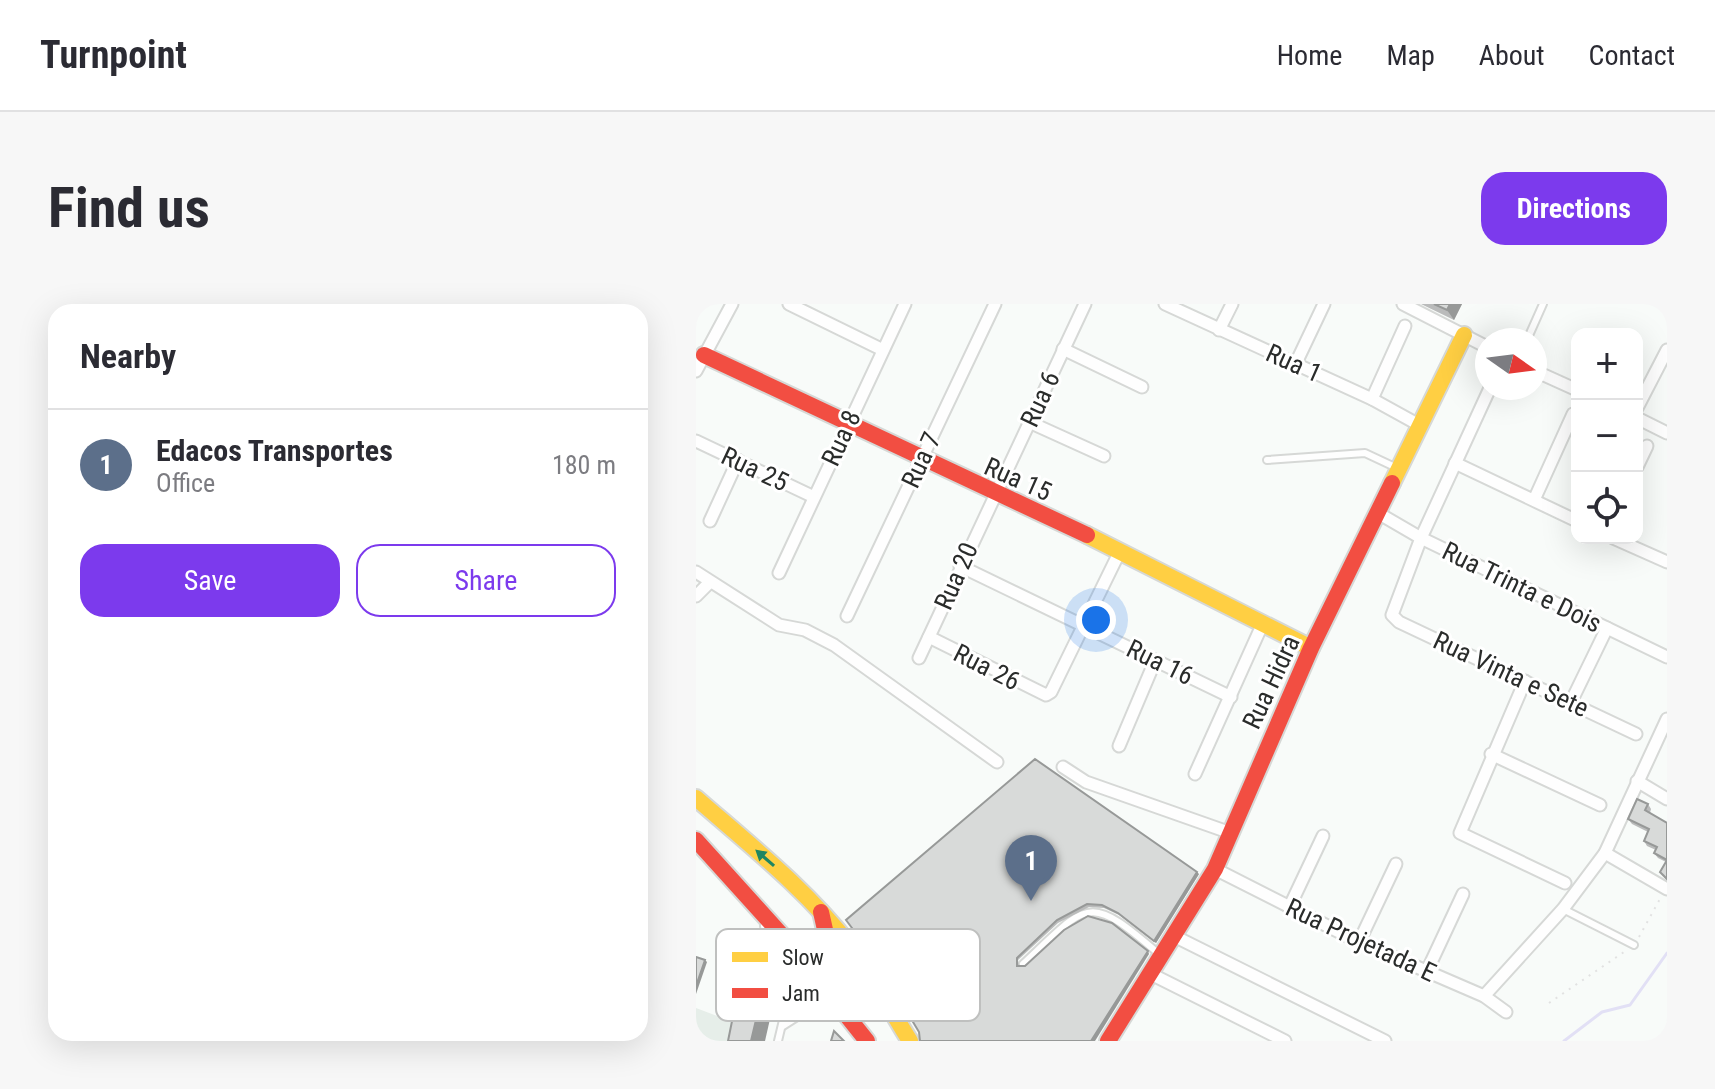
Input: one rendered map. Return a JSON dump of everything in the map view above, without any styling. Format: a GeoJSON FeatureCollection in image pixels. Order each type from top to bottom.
{"type":"FeatureCollection","features":[{"type":"Feature","properties":{"kind":"main road","name":"Rua Hidra"},"geometry":{"type":"LineString","coordinates":[[1108,1041],[1215,869],[1228,832],[1311,648],[1464,335]]}},
{"type":"Feature","properties":{"kind":"main road","name":"Rua 15"},"geometry":{"type":"LineString","coordinates":[[704,355],[921,460],[1120,551],[1311,648]]}},
{"type":"Feature","properties":{"kind":"main road"},"geometry":{"type":"LineString","coordinates":[[696,798],[796,885],[836,929]]}},
{"type":"Feature","properties":{"kind":"main road"},"geometry":{"type":"LineString","coordinates":[[696,840],[776,929]]}},
{"type":"Feature","properties":{"kind":"main road"},"geometry":{"type":"LineString","coordinates":[[821,912],[825,929]]}},
{"type":"Feature","properties":{"kind":"main road"},"geometry":{"type":"LineString","coordinates":[[851,1021],[864,1038]]}},
{"type":"Feature","properties":{"kind":"main road"},"geometry":{"type":"LineString","coordinates":[[853,1021],[864,1038]]}},
{"type":"Feature","properties":{"kind":"main road"},"geometry":{"type":"LineString","coordinates":[[897,1021],[910,1041]]}},
{"type":"Feature","properties":{"kind":"street"},"geometry":{"type":"LineString","coordinates":[[696,371],[732,304]]}},
{"type":"Feature","properties":{"kind":"street"},"geometry":{"type":"LineString","coordinates":[[789,304],[883,350]]}},
{"type":"Feature","properties":{"kind":"street","name":"Rua 8"},"geometry":{"type":"LineString","coordinates":[[779,573],[905,304]]}},
{"type":"Feature","properties":{"kind":"street","name":"Rua 7"},"geometry":{"type":"LineString","coordinates":[[847,616],[995,304]]}},
{"type":"Feature","properties":{"kind":"street","name":"Rua 6"},"geometry":{"type":"LineString","coordinates":[[994,494],[1085,304]]}},
{"type":"Feature","properties":{"kind":"street","name":"Rua 1"},"geometry":{"type":"LineString","coordinates":[[1165,304],[1372,399],[1421,426]]}},
{"type":"Feature","properties":{"kind":"street"},"geometry":{"type":"LineString","coordinates":[[1219,330],[1232,304]]}},
{"type":"Feature","properties":{"kind":"street"},"geometry":{"type":"LineString","coordinates":[[1296,363],[1324,304]]}},
{"type":"Feature","properties":{"kind":"street"},"geometry":{"type":"LineString","coordinates":[[1403,304],[1475,341]]}},
{"type":"Feature","properties":{"kind":"street"},"geometry":{"type":"LineString","coordinates":[[1372,399],[1405,326]]}},
{"type":"Feature","properties":{"kind":"street"},"geometry":{"type":"LineString","coordinates":[[1063,349],[1142,387]]}},
{"type":"Feature","properties":{"kind":"street"},"geometry":{"type":"LineString","coordinates":[[1641,400],[1667,350]]}},
{"type":"Feature","properties":{"kind":"street"},"geometry":{"type":"LineString","coordinates":[[1547,376],[1571,387]]}},
{"type":"Feature","properties":{"kind":"street"},"geometry":{"type":"LineString","coordinates":[[1421,538],[1484,400]]}},
{"type":"Feature","properties":{"kind":"street"},"geometry":{"type":"LineString","coordinates":[[1534,500],[1571,418]]}},
{"type":"Feature","properties":{"kind":"street"},"geometry":{"type":"LineString","coordinates":[[1643,421],[1667,433]]}},
{"type":"Feature","properties":{"kind":"street"},"geometry":{"type":"LineString","coordinates":[[1029,422],[1104,456]]}},
{"type":"Feature","properties":{"kind":"street","name":"Rua 25"},"geometry":{"type":"LineString","coordinates":[[696,441],[814,497]]}},
{"type":"Feature","properties":{"kind":"street"},"geometry":{"type":"LineString","coordinates":[[1643,454],[1647,446]]}},
{"type":"Feature","properties":{"kind":"street"},"geometry":{"type":"LineString","coordinates":[[710,521],[738,460]]}},
{"type":"Feature","properties":{"kind":"street"},"geometry":{"type":"LineString","coordinates":[[1455,463],[1571,518]]}},
{"type":"Feature","properties":{"kind":"street","name":"Rua 20"},"geometry":{"type":"LineString","coordinates":[[919,658],[994,494]]}},
{"type":"Feature","properties":{"kind":"street","name":"Rua Trinta e Dois"},"geometry":{"type":"LineString","coordinates":[[1378,513],[1421,538],[1667,657]]}},
{"type":"Feature","properties":{"kind":"street","name":"Rua Vinta e Sete"},"geometry":{"type":"LineString","coordinates":[[1421,538],[1392,610],[1399,622],[1636,734]]}},
{"type":"Feature","properties":{"kind":"street"},"geometry":{"type":"LineString","coordinates":[[1626,544],[1667,562]]}},
{"type":"Feature","properties":{"kind":"street"},"geometry":{"type":"LineString","coordinates":[[1084,625],[1120,551]]}},
{"type":"Feature","properties":{"kind":"street","name":"Rua 16"},"geometry":{"type":"LineString","coordinates":[[960,566],[1231,697]]}},
{"type":"Feature","properties":{"kind":"street"},"geometry":{"type":"LineString","coordinates":[[696,572],[779,625],[805,630],[834,645],[997,762]]}},
{"type":"Feature","properties":{"kind":"street"},"geometry":{"type":"LineString","coordinates":[[696,596],[709,583]]}},
{"type":"Feature","properties":{"kind":"street"},"geometry":{"type":"LineString","coordinates":[[1195,774],[1263,623]]}},
{"type":"Feature","properties":{"kind":"street","name":"Rua 26"},"geometry":{"type":"LineString","coordinates":[[929,637],[1046,695],[1051,692],[1084,625]]}},
{"type":"Feature","properties":{"kind":"street"},"geometry":{"type":"LineString","coordinates":[[1571,702],[1607,628]]}},
{"type":"Feature","properties":{"kind":"street"},"geometry":{"type":"LineString","coordinates":[[1119,746],[1155,661]]}},
{"type":"Feature","properties":{"kind":"street"},"geometry":{"type":"LineString","coordinates":[[1525,681],[1491,754],[1460,833],[1565,883]]}},
{"type":"Feature","properties":{"kind":"street"},"geometry":{"type":"LineString","coordinates":[[1484,996],[1563,909],[1605,853],[1667,719]]}},
{"type":"Feature","properties":{"kind":"street"},"geometry":{"type":"LineString","coordinates":[[1491,754],[1600,805]]}},
{"type":"Feature","properties":{"kind":"street"},"geometry":{"type":"LineString","coordinates":[[1063,767],[1086,782],[1228,832]]}},
{"type":"Feature","properties":{"kind":"street"},"geometry":{"type":"LineString","coordinates":[[1637,781],[1667,799]]}},
{"type":"Feature","properties":{"kind":"street"},"geometry":{"type":"LineString","coordinates":[[1289,908],[1323,836]]}},
{"type":"Feature","properties":{"kind":"street"},"geometry":{"type":"LineString","coordinates":[[1605,853],[1666,889]]}},
{"type":"Feature","properties":{"kind":"street"},"geometry":{"type":"LineString","coordinates":[[1359,942],[1396,864]]}},
{"type":"Feature","properties":{"kind":"street","name":"Rua Projetada E"},"geometry":{"type":"LineString","coordinates":[[1215,869],[1359,942],[1484,996],[1506,1012]]}},
{"type":"Feature","properties":{"kind":"street"},"geometry":{"type":"LineString","coordinates":[[1427,971],[1463,894]]}},
{"type":"Feature","properties":{"kind":"street"},"geometry":{"type":"LineString","coordinates":[[1174,936],[1385,1041]]}},
{"type":"Feature","properties":{"kind":"street"},"geometry":{"type":"LineString","coordinates":[[1151,974],[1285,1041]]}},
{"type":"Feature","properties":{"kind":"lane"},"geometry":{"type":"LineString","coordinates":[[1532,328],[1543,304]]}},
{"type":"Feature","properties":{"kind":"lane"},"geometry":{"type":"LineString","coordinates":[[1267,460],[1365,453],[1400,469]]}},
{"type":"Feature","properties":{"kind":"lane"},"geometry":{"type":"LineString","coordinates":[[1563,909],[1634,945]]}},
{"type":"Feature","properties":{"kind":"lane"},"geometry":{"type":"LineString","coordinates":[[1023,964],[1073,918],[1094,910],[1117,918],[1161,957]]}},
{"type":"Feature","properties":{"kind":"lane"},"geometry":{"type":"LineString","coordinates":[[763,914],[766,929]]}},
{"type":"Feature","properties":{"kind":"lane"},"geometry":{"type":"LineString","coordinates":[[778,1041],[784,1021]]}},
{"type":"Feature","properties":{"kind":"lane"},"geometry":{"type":"LineString","coordinates":[[783,1026],[791,1021]]}},
{"type":"Feature","properties":{"kind":"path"},"geometry":{"type":"LineString","coordinates":[[1549,1003],[1634,945],[1666,889]]}},
{"type":"Feature","properties":{"kind":"shaded area"},"geometry":{"type":"Polygon","coordinates":[[[696,1008],[716,1016],[716,1021],[741,1025],[735,1041],[696,1041],[696,1008]]]}},
{"type":"Feature","properties":{"kind":"building"},"geometry":{"type":"Polygon","coordinates":[[[1434,304],[1450,304],[1447,310],[1434,304]]]}},
{"type":"Feature","properties":{"kind":"building"},"geometry":{"type":"Polygon","coordinates":[[[1035,759],[1197,872],[1154,941],[1118,913],[1102,905],[1087,904],[1057,920],[1017,958],[1017,966],[1025,966],[1064,930],[1088,916],[1112,923],[1148,951],[1091,1041],[920,1041],[912,1021],[980,1021],[980,929],[853,929],[846,920],[1035,759]]]}},
{"type":"Feature","properties":{"kind":"building"},"geometry":{"type":"Polygon","coordinates":[[[1637,799],[1648,804],[1645,810],[1667,823],[1667,860],[1654,853],[1657,847],[1644,841],[1649,829],[1628,819],[1637,799]]]}},
{"type":"Feature","properties":{"kind":"building"},"geometry":{"type":"Polygon","coordinates":[[[1667,860],[1667,879],[1660,872],[1667,860]]]}},
{"type":"Feature","properties":{"kind":"building"},"geometry":{"type":"Polygon","coordinates":[[[696,957],[705,960],[696,986],[696,957]]]}},
{"type":"Feature","properties":{"kind":"building"},"geometry":{"type":"Polygon","coordinates":[[[732,1021],[756,1021],[751,1041],[728,1041],[732,1021]]]}},
{"type":"Feature","properties":{"kind":"building"},"geometry":{"type":"Polygon","coordinates":[[[834,1031],[844,1041],[831,1041],[834,1031]]]}},
{"type":"Feature","properties":{"kind":"waterway"},"geometry":{"type":"LineString","coordinates":[[1564,1041],[1602,1012],[1630,1005],[1667,953]]}},
{"type":"Feature","properties":{"kind":"traffic: slow"},"geometry":{"type":"LineString","coordinates":[[1392,483],[1464,335]]}},
{"type":"Feature","properties":{"kind":"traffic: slow"},"geometry":{"type":"LineString","coordinates":[[1087,535],[1311,648]]}},
{"type":"Feature","properties":{"kind":"traffic: slow"},"geometry":{"type":"LineString","coordinates":[[696,798],[777,869],[836,929]]}},
{"type":"Feature","properties":{"kind":"traffic: slow"},"geometry":{"type":"LineString","coordinates":[[898,1021],[910,1041]]}},
{"type":"Feature","properties":{"kind":"traffic: jam"},"geometry":{"type":"LineString","coordinates":[[704,355],[1087,535]]}},
{"type":"Feature","properties":{"kind":"traffic: jam"},"geometry":{"type":"LineString","coordinates":[[1108,1041],[1215,869],[1311,648],[1392,483]]}},
{"type":"Feature","properties":{"kind":"traffic: jam"},"geometry":{"type":"LineString","coordinates":[[696,840],[776,929]]}},
{"type":"Feature","properties":{"kind":"traffic: jam"},"geometry":{"type":"LineString","coordinates":[[821,912],[825,929]]}},
{"type":"Feature","properties":{"kind":"traffic: jam"},"geometry":{"type":"LineString","coordinates":[[851,1021],[867,1041]]}},
{"type":"Feature","properties":{"kind":"place","name":"Edacos Transportes"},"geometry":{"type":"Point","coordinates":[1031,901]}}]}
